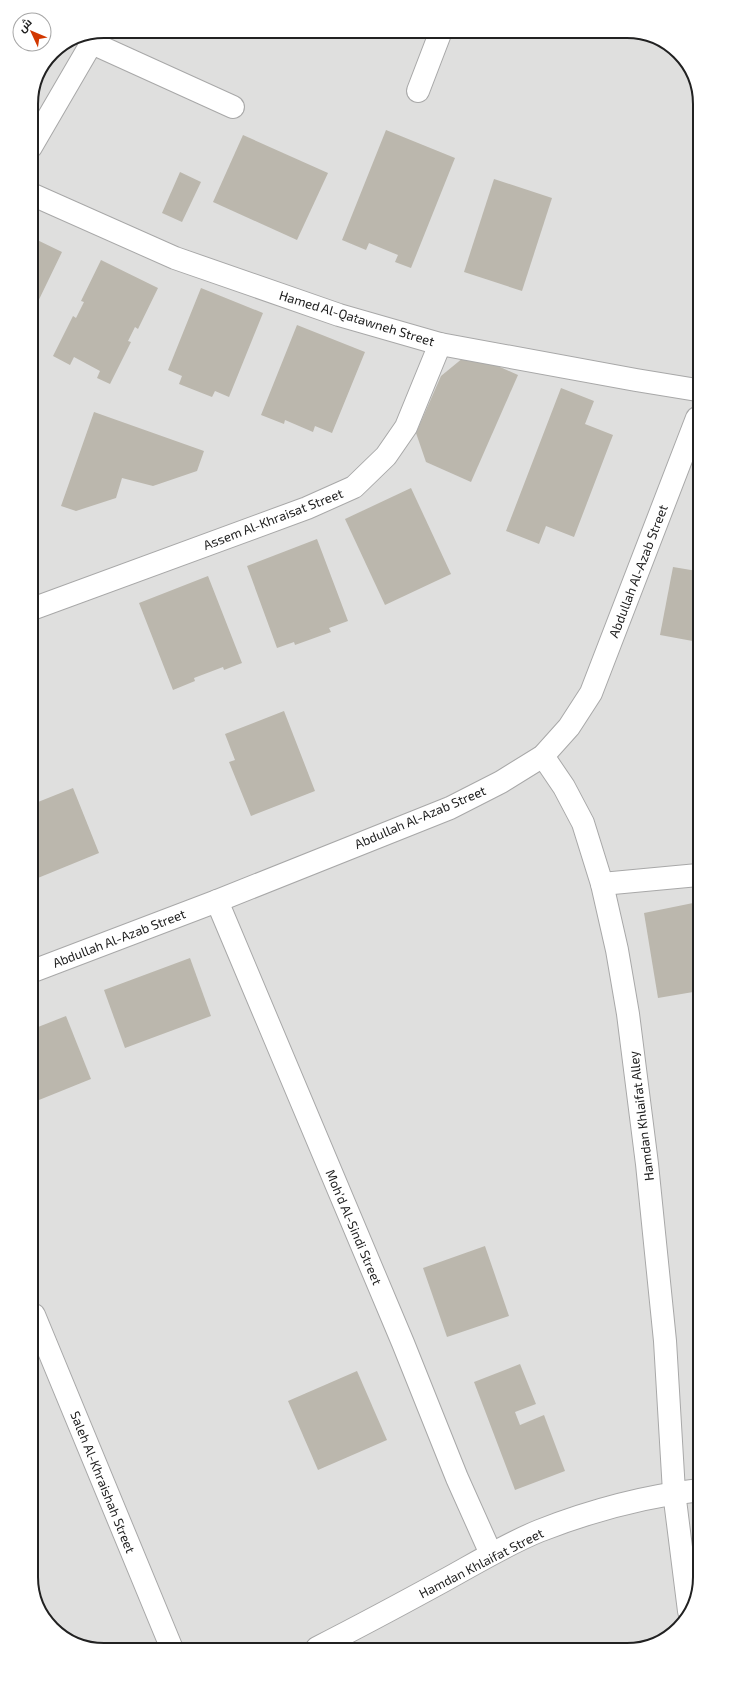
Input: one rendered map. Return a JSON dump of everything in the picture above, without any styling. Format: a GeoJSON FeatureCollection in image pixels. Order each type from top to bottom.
{"type":"FeatureCollection","features":[{"type":"Feature","properties":{"kind":"street"},"geometry":{"type":"LineString","coordinates":[[98,38],[233,107]]}},
{"type":"Feature","properties":{"kind":"street"},"geometry":{"type":"LineString","coordinates":[[418,91],[438,38]]}},
{"type":"Feature","properties":{"kind":"street"},"geometry":{"type":"LineString","coordinates":[[38,136],[94,39]]}},
{"type":"Feature","properties":{"kind":"street","name":"Hamed Al-Qatawneh Street"},"geometry":{"type":"LineString","coordinates":[[38,197],[175,258],[339,315],[440,344],[693,389]]}},
{"type":"Feature","properties":{"kind":"street","name":"Assem Al-Khraisat Street"},"geometry":{"type":"LineString","coordinates":[[38,603],[307,508],[354,487],[386,456],[406,427],[440,344]]}},
{"type":"Feature","properties":{"kind":"street","name":"Abdullah Al-Azab Street"},"geometry":{"type":"LineString","coordinates":[[38,969],[217,901],[450,808],[501,782],[543,756],[569,727],[590,693],[693,428]]}},
{"type":"Feature","properties":{"kind":"street","name":"Hamdan Khlaifat Alley"},"geometry":{"type":"LineString","coordinates":[[543,756],[564,787],[582,823],[602,884],[617,950],[628,1014],[647,1164],[665,1340],[674,1492],[688,1602]]}},
{"type":"Feature","properties":{"kind":"street"},"geometry":{"type":"LineString","coordinates":[[602,884],[693,875]]}},
{"type":"Feature","properties":{"kind":"street","name":"Moh'd Al-Sindi Street"},"geometry":{"type":"LineString","coordinates":[[217,901],[403,1343],[457,1478],[491,1554]]}},
{"type":"Feature","properties":{"kind":"street","name":"Saleh Al-Khraishah Street"},"geometry":{"type":"LineString","coordinates":[[38,1325],[170,1643]]}},
{"type":"Feature","properties":{"kind":"street","name":"Hamdan Khlaifat Street"},"geometry":{"type":"LineString","coordinates":[[327,1643],[379,1617],[491,1554],[538,1531],[577,1517],[651,1497],[674,1492],[693,1491]]}},
{"type":"Feature","properties":{"kind":"shaded area"},"geometry":{"type":"Polygon","coordinates":[[[104,38],[632,38],[653,43],[667,52],[677,60],[690,82],[693,104],[693,1578],[691,1594],[682,1614],[674,1624],[649,1640],[628,1643],[99,1643],[78,1638],[57,1624],[49,1614],[41,1599],[38,1578],[38,99],[43,78],[49,67],[57,57],[78,43],[91,39],[104,38]]]}},
{"type":"Feature","properties":{"kind":"building"},"geometry":{"type":"Polygon","coordinates":[[[386,130],[455,158],[411,268],[395,262],[398,255],[369,243],[366,250],[342,240],[386,130]]]}},
{"type":"Feature","properties":{"kind":"building"},"geometry":{"type":"Polygon","coordinates":[[[243,135],[328,173],[297,240],[213,202],[243,135]]]}},
{"type":"Feature","properties":{"kind":"building"},"geometry":{"type":"Polygon","coordinates":[[[180,172],[201,182],[182,222],[162,213],[180,172]]]}},
{"type":"Feature","properties":{"kind":"building"},"geometry":{"type":"Polygon","coordinates":[[[494,179],[552,198],[522,291],[464,272],[494,179]]]}},
{"type":"Feature","properties":{"kind":"building"},"geometry":{"type":"Polygon","coordinates":[[[38,240],[62,252],[38,302],[38,240]]]}},
{"type":"Feature","properties":{"kind":"building"},"geometry":{"type":"Polygon","coordinates":[[[101,260],[158,288],[138,329],[135,327],[128,341],[131,342],[110,384],[97,378],[100,371],[74,357],[70,365],[53,356],[73,316],[76,318],[84,302],[81,301],[101,260]]]}},
{"type":"Feature","properties":{"kind":"building"},"geometry":{"type":"Polygon","coordinates":[[[201,288],[263,313],[229,397],[215,391],[212,397],[179,384],[182,376],[168,370],[201,288]]]}},
{"type":"Feature","properties":{"kind":"building"},"geometry":{"type":"Polygon","coordinates":[[[297,325],[365,352],[332,433],[315,426],[313,432],[285,420],[284,424],[261,415],[297,325]]]}},
{"type":"Feature","properties":{"kind":"building"},"geometry":{"type":"Polygon","coordinates":[[[469,353],[518,375],[471,482],[426,462],[416,433],[441,376],[469,353]]]}},
{"type":"Feature","properties":{"kind":"building"},"geometry":{"type":"Polygon","coordinates":[[[561,388],[594,401],[585,424],[613,435],[574,537],[546,526],[539,544],[506,531],[561,388]]]}},
{"type":"Feature","properties":{"kind":"building"},"geometry":{"type":"Polygon","coordinates":[[[94,412],[204,451],[197,471],[153,486],[122,478],[116,498],[76,511],[61,506],[94,412]]]}},
{"type":"Feature","properties":{"kind":"building"},"geometry":{"type":"Polygon","coordinates":[[[411,488],[451,574],[385,605],[345,519],[411,488]]]}},
{"type":"Feature","properties":{"kind":"building"},"geometry":{"type":"Polygon","coordinates":[[[317,539],[348,621],[329,628],[331,632],[295,645],[294,642],[277,648],[247,566],[317,539]]]}},
{"type":"Feature","properties":{"kind":"building"},"geometry":{"type":"Polygon","coordinates":[[[673,567],[693,570],[693,641],[660,635],[673,567]]]}},
{"type":"Feature","properties":{"kind":"building"},"geometry":{"type":"Polygon","coordinates":[[[208,576],[242,663],[224,670],[223,667],[194,678],[195,681],[173,690],[139,603],[208,576]]]}},
{"type":"Feature","properties":{"kind":"building"},"geometry":{"type":"Polygon","coordinates":[[[284,711],[315,791],[251,816],[229,762],[235,760],[225,734],[284,711]]]}},
{"type":"Feature","properties":{"kind":"building"},"geometry":{"type":"Polygon","coordinates":[[[73,788],[99,853],[38,878],[38,802],[73,788]]]}},
{"type":"Feature","properties":{"kind":"building"},"geometry":{"type":"Polygon","coordinates":[[[693,903],[693,992],[658,998],[644,913],[693,903]]]}},
{"type":"Feature","properties":{"kind":"building"},"geometry":{"type":"Polygon","coordinates":[[[190,958],[211,1016],[125,1048],[104,990],[190,958]]]}},
{"type":"Feature","properties":{"kind":"building"},"geometry":{"type":"Polygon","coordinates":[[[66,1016],[91,1079],[38,1100],[38,1027],[66,1016]]]}},
{"type":"Feature","properties":{"kind":"building"},"geometry":{"type":"Polygon","coordinates":[[[485,1246],[509,1316],[447,1337],[423,1268],[485,1246]]]}},
{"type":"Feature","properties":{"kind":"building"},"geometry":{"type":"Polygon","coordinates":[[[520,1364],[536,1404],[515,1412],[520,1425],[544,1415],[565,1471],[515,1490],[474,1382],[520,1364]]]}},
{"type":"Feature","properties":{"kind":"building"},"geometry":{"type":"Polygon","coordinates":[[[357,1371],[387,1440],[318,1470],[288,1401],[357,1371]]]}}]}
